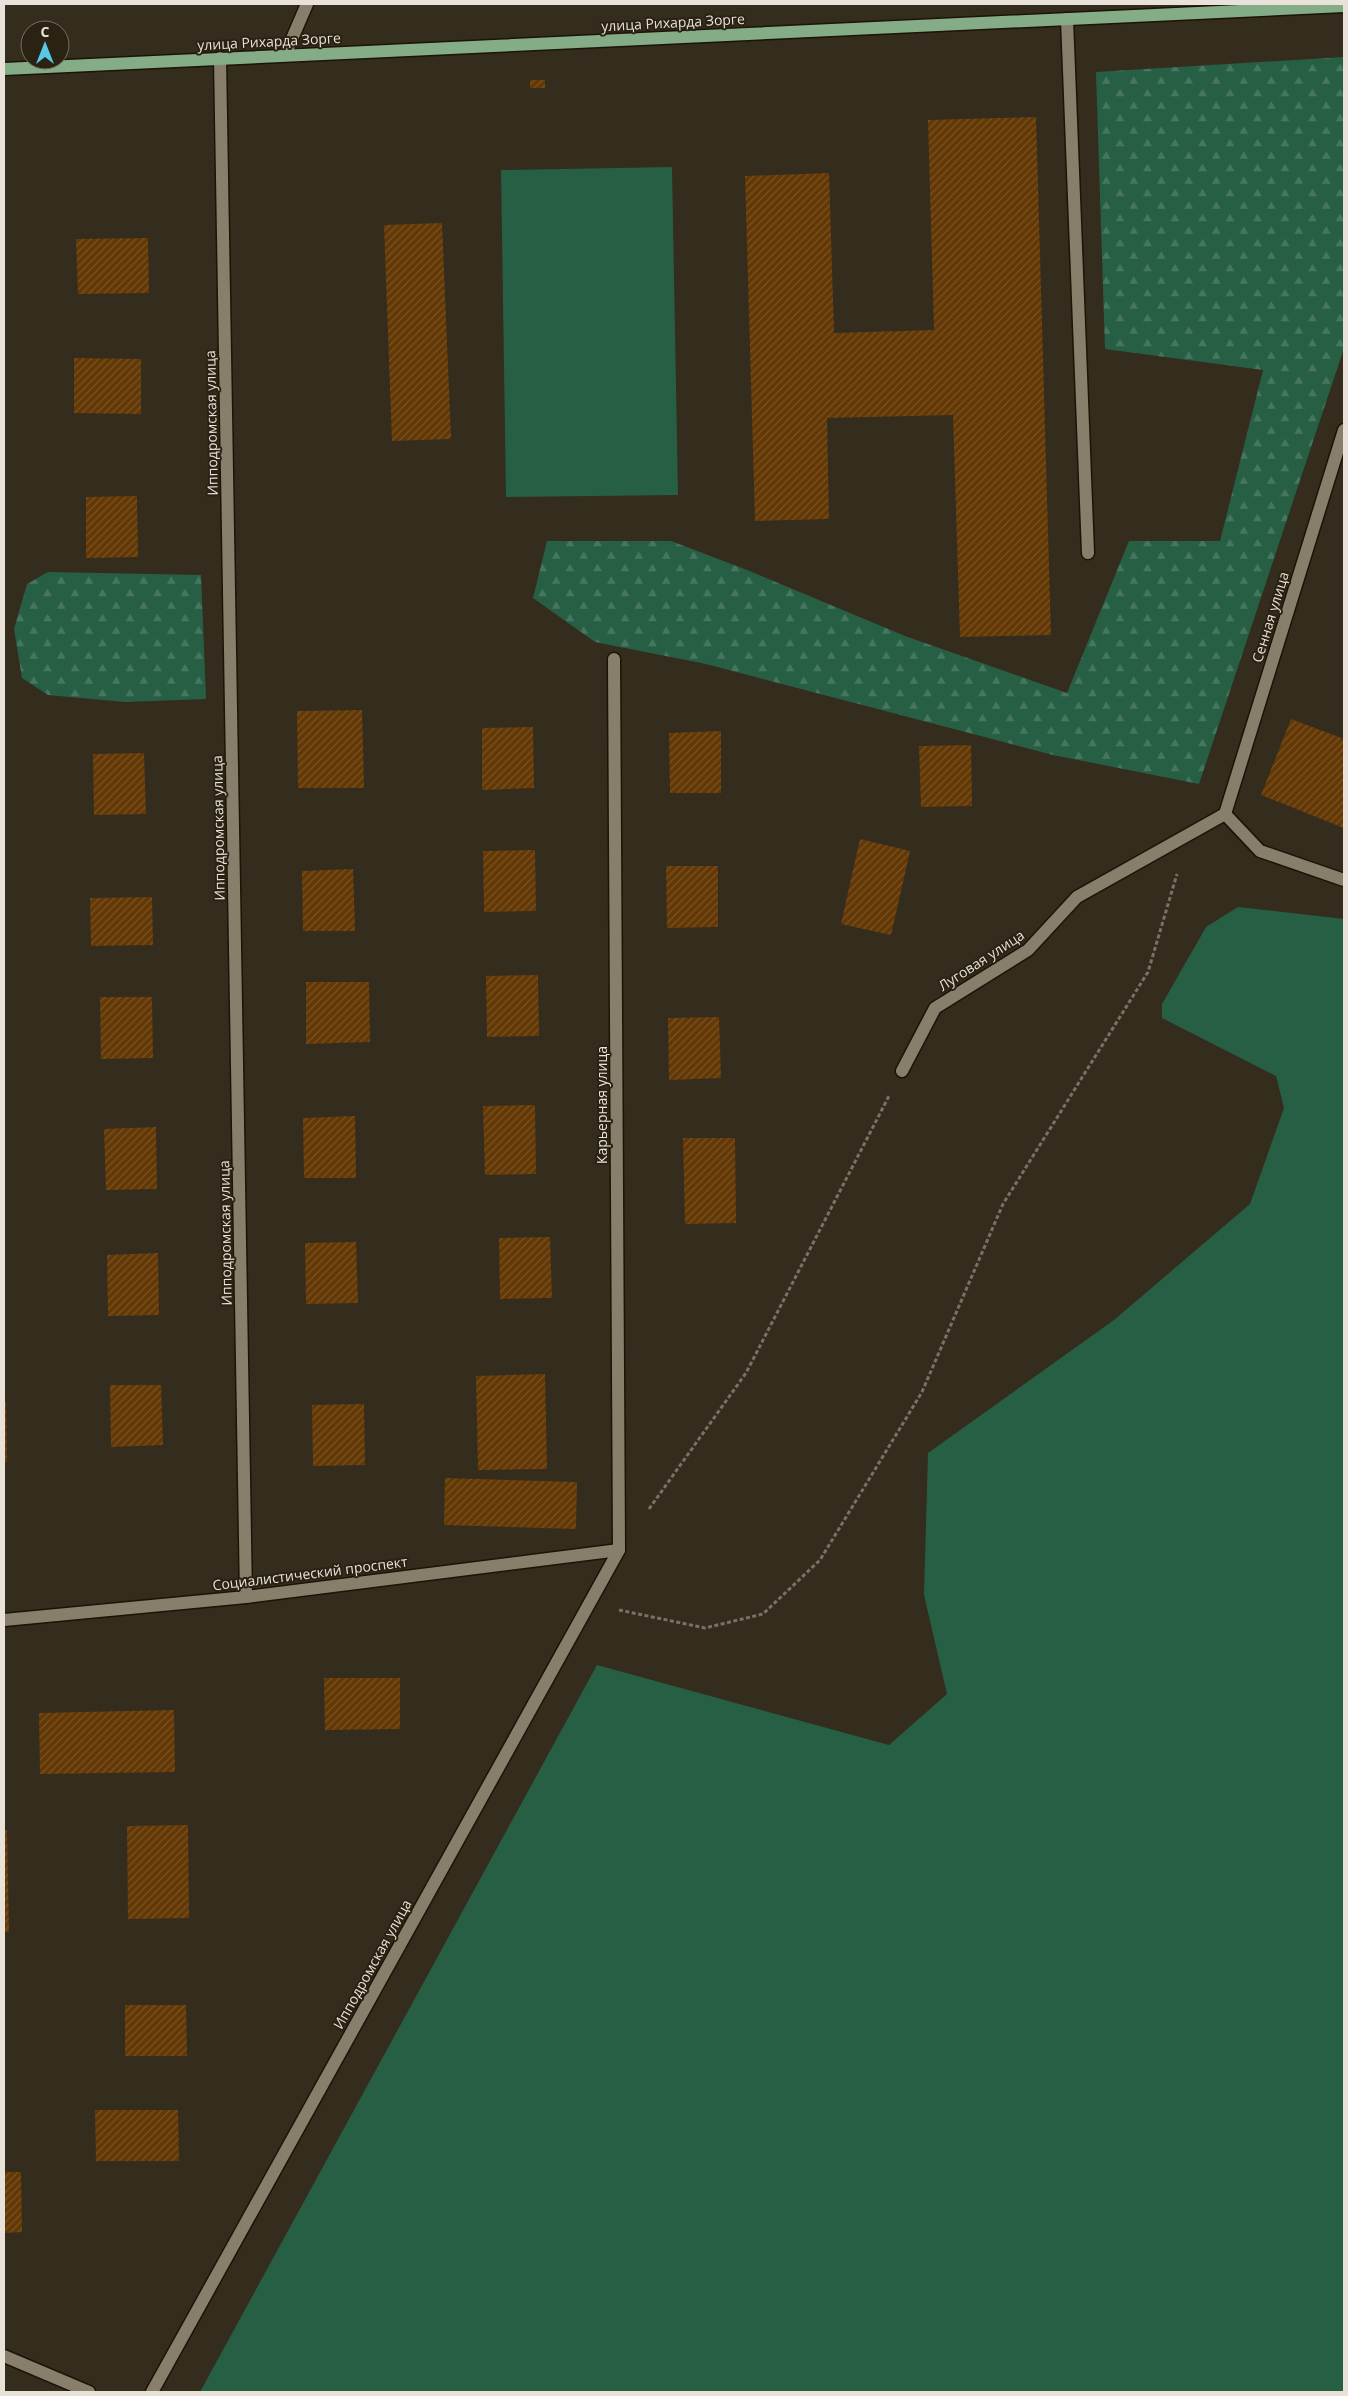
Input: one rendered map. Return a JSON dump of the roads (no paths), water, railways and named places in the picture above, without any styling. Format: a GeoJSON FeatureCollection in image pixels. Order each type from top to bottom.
{"type":"FeatureCollection","features":[{"type":"Feature","properties":{"kind":"main road","name":"улица Рихарда Зорге"},"geometry":{"type":"LineString","coordinates":[[4,69],[1344,6]]}},
{"type":"Feature","properties":{"kind":"street"},"geometry":{"type":"LineString","coordinates":[[285,55],[307,4]]}},
{"type":"Feature","properties":{"kind":"street"},"geometry":{"type":"LineString","coordinates":[[1067,18],[1088,553]]}},
{"type":"Feature","properties":{"kind":"street","name":"Ипподромская улица"},"geometry":{"type":"LineString","coordinates":[[220,58],[246,1597]]}},
{"type":"Feature","properties":{"kind":"street","name":"Сенная улица"},"geometry":{"type":"LineString","coordinates":[[1225,814],[1344,430]]}},
{"type":"Feature","properties":{"kind":"street","name":"Карьерная улица"},"geometry":{"type":"LineString","coordinates":[[614,659],[619,1550]]}},
{"type":"Feature","properties":{"kind":"street"},"geometry":{"type":"LineString","coordinates":[[1225,814],[1260,851],[1344,880]]}},
{"type":"Feature","properties":{"kind":"street","name":"Луговая улица"},"geometry":{"type":"LineString","coordinates":[[902,1071],[935,1008],[1028,950],[1077,898],[1225,814]]}},
{"type":"Feature","properties":{"kind":"street","name":"Ипподромская улица"},"geometry":{"type":"LineString","coordinates":[[152,2392],[619,1550]]}},
{"type":"Feature","properties":{"kind":"street","name":"Социалистический проспект"},"geometry":{"type":"LineString","coordinates":[[4,1620],[246,1597],[619,1550]]}},
{"type":"Feature","properties":{"kind":"street"},"geometry":{"type":"LineString","coordinates":[[4,2356],[89,2392]]}}]}
